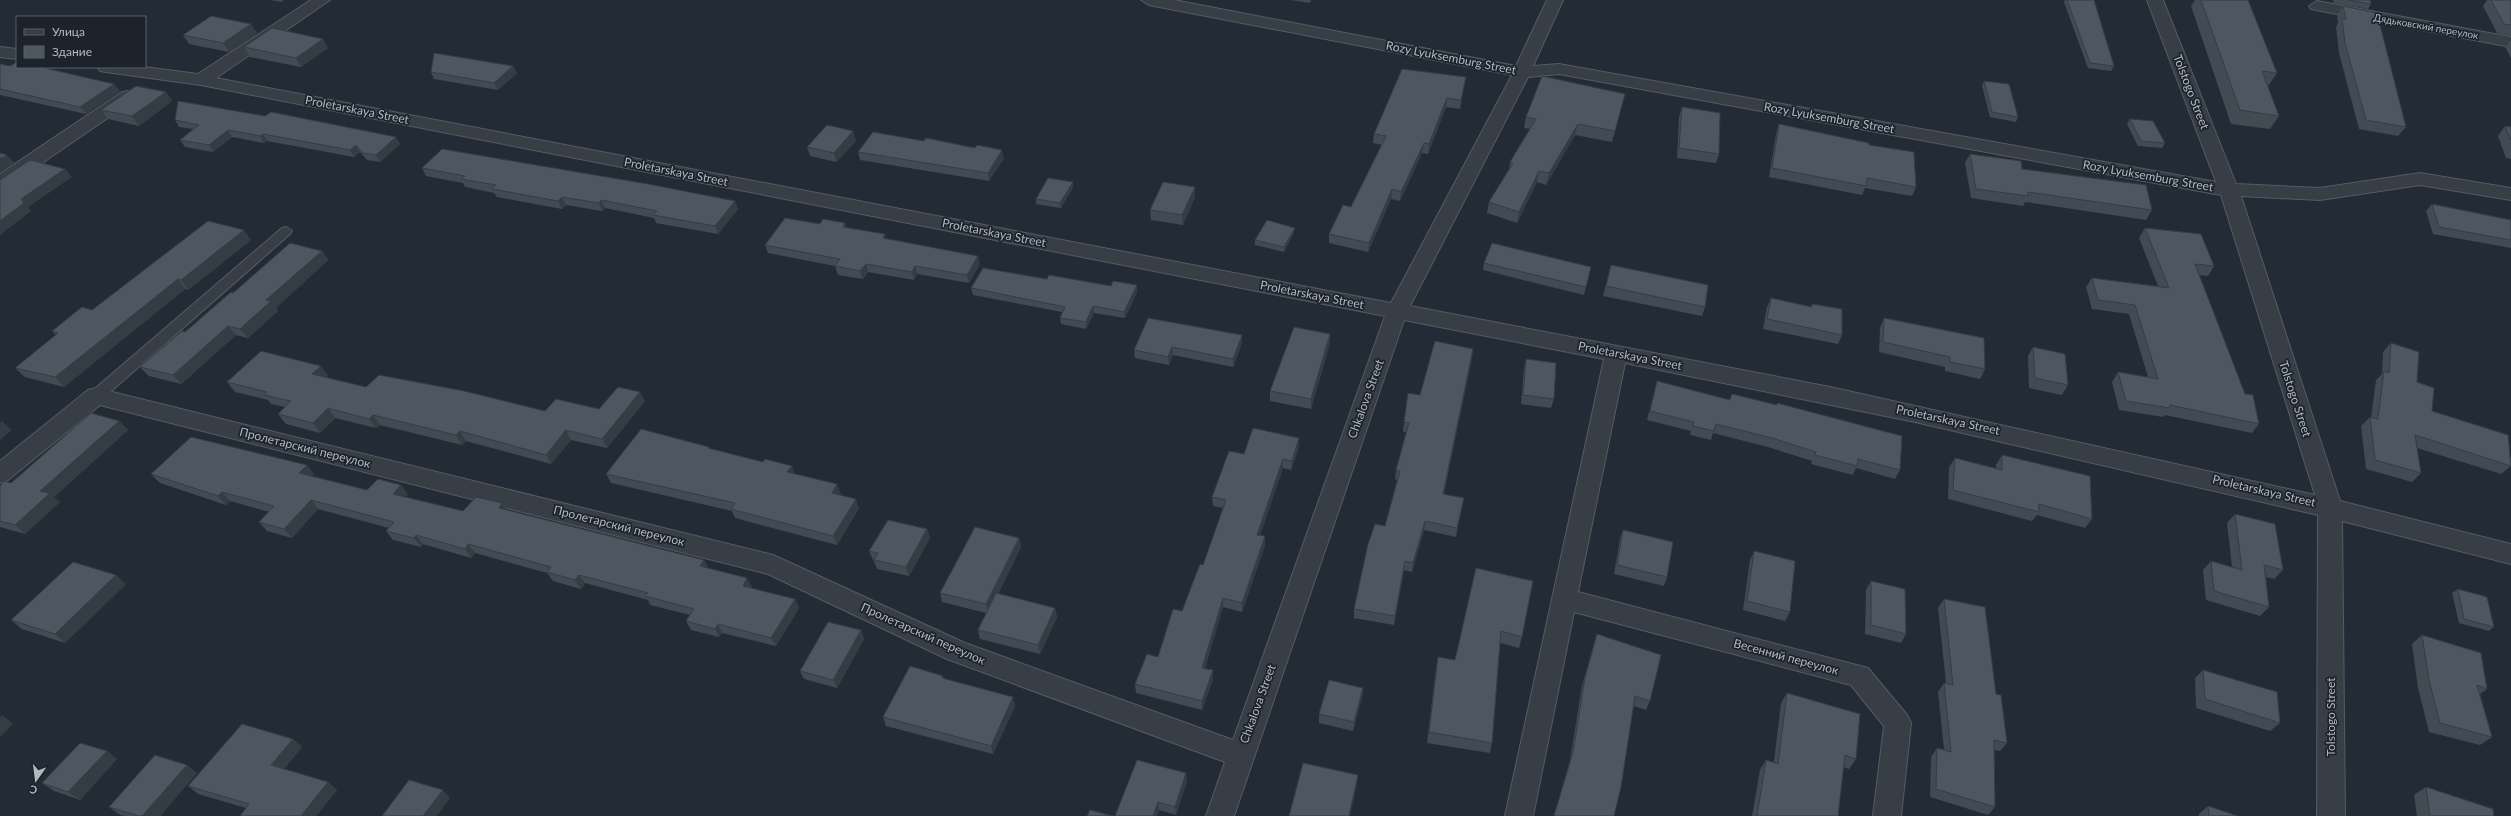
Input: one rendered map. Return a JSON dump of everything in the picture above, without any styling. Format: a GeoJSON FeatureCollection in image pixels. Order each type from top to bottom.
{"type":"FeatureCollection","features":[{"type":"Feature","properties":{"kind":"street"},"geometry":{"type":"LineString","coordinates":[[201,80],[322,0]]}},
{"type":"Feature","properties":{"kind":"street","name":"Rozy Lyuksemburg Street"},"geometry":{"type":"LineString","coordinates":[[1149,0],[1522,72],[1559,69],[2229,190],[2320,194],[2420,179],[2511,194]]}},
{"type":"Feature","properties":{"kind":"street","name":"Chkalova Street"},"geometry":{"type":"LineString","coordinates":[[1220,816],[1240,755],[1397,311],[1522,72],[1555,0]]}},
{"type":"Feature","properties":{"kind":"street","name":"Tolstogo Street"},"geometry":{"type":"LineString","coordinates":[[2155,0],[2229,190],[2330,507],[2331,816]]}},
{"type":"Feature","properties":{"kind":"street","name":"Дядьковский переулок"},"geometry":{"type":"LineString","coordinates":[[2317,6],[2511,42]]}},
{"type":"Feature","properties":{"kind":"street"},"geometry":{"type":"LineString","coordinates":[[0,52],[16,54]]}},
{"type":"Feature","properties":{"kind":"street","name":"Proletarskaya Street"},"geometry":{"type":"LineString","coordinates":[[112,68],[201,80],[1830,395],[2048,442],[2330,507],[2511,554]]}},
{"type":"Feature","properties":{"kind":"street"},"geometry":{"type":"LineString","coordinates":[[0,184],[158,75]]}},
{"type":"Feature","properties":{"kind":"street"},"geometry":{"type":"LineString","coordinates":[[1520,816],[1616,354]]}},
{"type":"Feature","properties":{"kind":"street"},"geometry":{"type":"LineString","coordinates":[[0,474],[96,396]]}},
{"type":"Feature","properties":{"kind":"street","name":"Пролетарский переулок"},"geometry":{"type":"LineString","coordinates":[[96,396],[773,565],[956,651],[1240,755]]}},
{"type":"Feature","properties":{"kind":"street","name":"Весенний переулок"},"geometry":{"type":"LineString","coordinates":[[1565,600],[1858,676],[1898,723],[1887,816]]}},
{"type":"Feature","properties":{"kind":"lane"},"geometry":{"type":"LineString","coordinates":[[96,396],[286,231]]}},
{"type":"Feature","properties":{"kind":"building"},"geometry":{"type":"Polygon","coordinates":[[[2067,0],[2094,0],[2114,66],[2090,63],[2067,0]]]}},
{"type":"Feature","properties":{"kind":"building"},"geometry":{"type":"Polygon","coordinates":[[[2201,0],[2248,0],[2277,73],[2262,71],[2279,116],[2240,110],[2201,0]]]}},
{"type":"Feature","properties":{"kind":"building"},"geometry":{"type":"Polygon","coordinates":[[[2348,0],[2370,0],[2371,4],[2348,0]]]}},
{"type":"Feature","properties":{"kind":"building"},"geometry":{"type":"Polygon","coordinates":[[[2491,0],[2511,0],[2511,25],[2504,24],[2491,0]]]}},
{"type":"Feature","properties":{"kind":"building"},"geometry":{"type":"Polygon","coordinates":[[[2343,6],[2377,13],[2406,127],[2366,120],[2345,43],[2342,18],[2346,19],[2343,6]]]}},
{"type":"Feature","properties":{"kind":"building"},"geometry":{"type":"Polygon","coordinates":[[[211,16],[251,24],[223,43],[183,35],[211,16]]]}},
{"type":"Feature","properties":{"kind":"building"},"geometry":{"type":"Polygon","coordinates":[[[272,28],[323,39],[296,58],[244,47],[272,28]]]}},
{"type":"Feature","properties":{"kind":"building"},"geometry":{"type":"Polygon","coordinates":[[[434,53],[513,66],[494,83],[431,72],[434,53]]]}},
{"type":"Feature","properties":{"kind":"building"},"geometry":{"type":"Polygon","coordinates":[[[16,63],[16,68],[44,68],[114,84],[80,107],[0,89],[0,64],[10,66],[16,63]]]}},
{"type":"Feature","properties":{"kind":"building"},"geometry":{"type":"Polygon","coordinates":[[[1402,69],[1466,77],[1461,100],[1447,98],[1429,144],[1424,143],[1401,192],[1392,189],[1369,243],[1329,234],[1343,205],[1351,207],[1386,136],[1374,134],[1402,69]]]}},
{"type":"Feature","properties":{"kind":"building"},"geometry":{"type":"Polygon","coordinates":[[[1542,76],[1625,94],[1615,131],[1578,124],[1549,173],[1539,171],[1519,212],[1489,202],[1513,163],[1510,162],[1536,119],[1526,117],[1542,76]]]}},
{"type":"Feature","properties":{"kind":"building"},"geometry":{"type":"Polygon","coordinates":[[[1984,81],[2009,84],[2018,117],[1992,112],[1984,81]]]}},
{"type":"Feature","properties":{"kind":"building"},"geometry":{"type":"Polygon","coordinates":[[[136,86],[166,92],[132,116],[101,110],[136,86]]]}},
{"type":"Feature","properties":{"kind":"building"},"geometry":{"type":"Polygon","coordinates":[[[178,101],[265,116],[271,112],[396,137],[376,155],[363,153],[356,145],[350,150],[263,134],[260,136],[228,130],[209,145],[180,140],[199,125],[175,120],[178,101]]]}},
{"type":"Feature","properties":{"kind":"building"},"geometry":{"type":"Polygon","coordinates":[[[1682,107],[1720,113],[1719,154],[1679,148],[1682,107]]]}},
{"type":"Feature","properties":{"kind":"building"},"geometry":{"type":"Polygon","coordinates":[[[2130,119],[2153,121],[2165,143],[2141,141],[2130,119]]]}},
{"type":"Feature","properties":{"kind":"building"},"geometry":{"type":"Polygon","coordinates":[[[1779,124],[1869,143],[1869,145],[1914,152],[1916,187],[1867,178],[1866,186],[1772,168],[1779,124]]]}},
{"type":"Feature","properties":{"kind":"building"},"geometry":{"type":"Polygon","coordinates":[[[827,125],[853,131],[834,153],[807,147],[827,125]]]}},
{"type":"Feature","properties":{"kind":"building"},"geometry":{"type":"Polygon","coordinates":[[[2505,126],[2511,127],[2511,140],[2505,126]]]}},
{"type":"Feature","properties":{"kind":"building"},"geometry":{"type":"Polygon","coordinates":[[[873,132],[924,141],[926,138],[975,148],[977,145],[1002,150],[988,173],[858,152],[873,132]]]}},
{"type":"Feature","properties":{"kind":"building"},"geometry":{"type":"Polygon","coordinates":[[[442,149],[648,184],[735,201],[715,226],[653,215],[657,211],[601,200],[599,203],[562,197],[558,201],[492,189],[496,185],[461,179],[465,176],[422,168],[442,149]]]}},
{"type":"Feature","properties":{"kind":"building"},"geometry":{"type":"Polygon","coordinates":[[[0,153],[7,155],[0,159],[0,153]]]}},
{"type":"Feature","properties":{"kind":"building"},"geometry":{"type":"Polygon","coordinates":[[[1970,154],[2021,161],[2022,169],[2146,185],[2152,210],[2028,192],[2028,196],[1976,189],[1970,154]]]}},
{"type":"Feature","properties":{"kind":"building"},"geometry":{"type":"Polygon","coordinates":[[[30,160],[65,169],[21,199],[24,203],[0,221],[0,180],[30,160]]]}},
{"type":"Feature","properties":{"kind":"building"},"geometry":{"type":"Polygon","coordinates":[[[1048,178],[1073,182],[1060,203],[1036,199],[1048,178]]]}},
{"type":"Feature","properties":{"kind":"building"},"geometry":{"type":"Polygon","coordinates":[[[1163,182],[1195,187],[1182,215],[1150,210],[1163,182]]]}},
{"type":"Feature","properties":{"kind":"building"},"geometry":{"type":"Polygon","coordinates":[[[2432,204],[2511,220],[2511,240],[2439,227],[2432,204]]]}},
{"type":"Feature","properties":{"kind":"building"},"geometry":{"type":"Polygon","coordinates":[[[785,218],[820,224],[823,219],[845,223],[843,227],[885,234],[883,238],[978,256],[967,275],[915,266],[912,272],[866,264],[860,271],[835,266],[840,259],[765,245],[785,218]]]}},
{"type":"Feature","properties":{"kind":"building"},"geometry":{"type":"Polygon","coordinates":[[[1267,220],[1295,228],[1284,247],[1255,240],[1267,220]]]}},
{"type":"Feature","properties":{"kind":"building"},"geometry":{"type":"Polygon","coordinates":[[[208,221],[244,230],[181,280],[178,279],[55,377],[15,368],[58,333],[52,331],[82,307],[92,310],[208,221]]]}},
{"type":"Feature","properties":{"kind":"building"},"geometry":{"type":"Polygon","coordinates":[[[2145,228],[2201,234],[2214,266],[2195,264],[2245,394],[2253,395],[2259,424],[2170,405],[2170,408],[2126,401],[2118,372],[2158,379],[2135,305],[2098,300],[2092,278],[2169,288],[2145,228]]]}},
{"type":"Feature","properties":{"kind":"building"},"geometry":{"type":"Polygon","coordinates":[[[290,243],[322,251],[266,300],[271,301],[240,329],[228,326],[173,375],[140,367],[182,331],[185,332],[231,292],[233,293],[290,243]]]}},
{"type":"Feature","properties":{"kind":"building"},"geometry":{"type":"Polygon","coordinates":[[[1492,243],[1591,267],[1586,287],[1484,263],[1492,243]]]}},
{"type":"Feature","properties":{"kind":"building"},"geometry":{"type":"Polygon","coordinates":[[[1611,265],[1708,285],[1705,307],[1606,286],[1611,265]]]}},
{"type":"Feature","properties":{"kind":"building"},"geometry":{"type":"Polygon","coordinates":[[[983,268],[1047,279],[1049,275],[1111,286],[1113,281],[1137,285],[1124,312],[1093,306],[1086,322],[1060,318],[1065,307],[971,288],[983,268]]]}},
{"type":"Feature","properties":{"kind":"building"},"geometry":{"type":"Polygon","coordinates":[[[1771,298],[1812,307],[1812,304],[1842,309],[1842,335],[1767,319],[1771,298]]]}},
{"type":"Feature","properties":{"kind":"building"},"geometry":{"type":"Polygon","coordinates":[[[1148,318],[1242,335],[1233,359],[1172,347],[1168,357],[1134,350],[1148,318]]]}},
{"type":"Feature","properties":{"kind":"building"},"geometry":{"type":"Polygon","coordinates":[[[1884,318],[1984,338],[1985,369],[1950,362],[1950,357],[1883,342],[1884,318]]]}},
{"type":"Feature","properties":{"kind":"building"},"geometry":{"type":"Polygon","coordinates":[[[1294,327],[1330,334],[1311,399],[1270,391],[1294,327]]]}},
{"type":"Feature","properties":{"kind":"building"},"geometry":{"type":"Polygon","coordinates":[[[1435,341],[1473,349],[1443,494],[1464,498],[1457,528],[1425,521],[1413,563],[1405,561],[1395,616],[1354,609],[1368,544],[1375,524],[1385,526],[1400,471],[1396,470],[1409,423],[1404,422],[1408,393],[1420,395],[1435,341]]]}},
{"type":"Feature","properties":{"kind":"building"},"geometry":{"type":"Polygon","coordinates":[[[2391,343],[2419,352],[2417,382],[2434,388],[2432,411],[2508,435],[2511,466],[2415,435],[2421,473],[2375,460],[2370,417],[2378,419],[2384,371],[2389,373],[2391,343]]]}},
{"type":"Feature","properties":{"kind":"building"},"geometry":{"type":"Polygon","coordinates":[[[2033,347],[2065,354],[2068,385],[2035,378],[2033,347]]]}},
{"type":"Feature","properties":{"kind":"building"},"geometry":{"type":"Polygon","coordinates":[[[261,351],[321,366],[312,374],[366,387],[379,375],[464,391],[545,411],[556,399],[599,409],[618,387],[640,392],[602,439],[566,430],[546,455],[460,431],[456,435],[373,415],[369,419],[328,408],[313,423],[278,414],[291,401],[264,395],[267,392],[227,382],[261,351]]]}},
{"type":"Feature","properties":{"kind":"building"},"geometry":{"type":"Polygon","coordinates":[[[1526,359],[1556,363],[1554,399],[1523,395],[1526,359]]]}},
{"type":"Feature","properties":{"kind":"building"},"geometry":{"type":"Polygon","coordinates":[[[1657,381],[1730,400],[1732,394],[1777,405],[1777,403],[1902,436],[1900,470],[1858,459],[1857,466],[1815,455],[1816,452],[1772,438],[1716,424],[1714,431],[1693,426],[1694,422],[1650,411],[1657,381]]]}},
{"type":"Feature","properties":{"kind":"building"},"geometry":{"type":"Polygon","coordinates":[[[91,413],[119,421],[40,491],[50,493],[15,525],[0,521],[0,486],[5,481],[11,483],[91,413]]]}},
{"type":"Feature","properties":{"kind":"building"},"geometry":{"type":"Polygon","coordinates":[[[1253,428],[1299,438],[1292,461],[1283,459],[1257,535],[1265,536],[1242,603],[1223,598],[1202,668],[1213,670],[1202,701],[1135,684],[1147,654],[1158,657],[1173,609],[1182,611],[1200,564],[1203,565],[1226,500],[1212,497],[1229,451],[1244,454],[1253,428]]]}},
{"type":"Feature","properties":{"kind":"building"},"geometry":{"type":"Polygon","coordinates":[[[641,429],[763,462],[765,459],[792,466],[787,472],[837,484],[832,493],[856,499],[833,536],[731,509],[735,503],[606,474],[641,429]]]}},
{"type":"Feature","properties":{"kind":"building"},"geometry":{"type":"Polygon","coordinates":[[[191,437],[307,465],[299,473],[367,490],[378,479],[401,485],[393,494],[463,511],[476,497],[502,503],[499,508],[704,560],[700,566],[747,578],[743,586],[795,599],[771,638],[718,624],[715,629],[686,621],[694,609],[645,596],[648,593],[579,575],[575,580],[547,572],[551,567],[468,544],[465,549],[416,535],[414,538],[386,531],[394,522],[311,500],[284,529],[259,522],[274,506],[222,492],[218,496],[151,474],[191,437]]]}},
{"type":"Feature","properties":{"kind":"building"},"geometry":{"type":"Polygon","coordinates":[[[2002,455],[2090,476],[2092,519],[2039,504],[2039,512],[1953,490],[1955,458],[2002,470],[2002,455]]]}},
{"type":"Feature","properties":{"kind":"building"},"geometry":{"type":"Polygon","coordinates":[[[2235,514],[2275,524],[2283,570],[2264,565],[2269,607],[2214,591],[2211,561],[2242,570],[2235,514]]]}},
{"type":"Feature","properties":{"kind":"building"},"geometry":{"type":"Polygon","coordinates":[[[888,520],[927,529],[906,567],[874,560],[878,553],[869,551],[888,520]]]}},
{"type":"Feature","properties":{"kind":"building"},"geometry":{"type":"Polygon","coordinates":[[[975,527],[1019,538],[986,604],[940,593],[975,527]]]}},
{"type":"Feature","properties":{"kind":"building"},"geometry":{"type":"Polygon","coordinates":[[[1623,530],[1673,542],[1667,577],[1617,565],[1623,530]]]}},
{"type":"Feature","properties":{"kind":"building"},"geometry":{"type":"Polygon","coordinates":[[[1754,551],[1795,561],[1790,612],[1747,601],[1754,551]]]}},
{"type":"Feature","properties":{"kind":"building"},"geometry":{"type":"Polygon","coordinates":[[[73,562],[116,575],[55,634],[11,620],[73,562]]]}},
{"type":"Feature","properties":{"kind":"building"},"geometry":{"type":"Polygon","coordinates":[[[1476,568],[1533,581],[1522,637],[1501,631],[1492,743],[1429,732],[1438,657],[1455,660],[1476,568]]]}},
{"type":"Feature","properties":{"kind":"building"},"geometry":{"type":"Polygon","coordinates":[[[1871,581],[1905,589],[1906,634],[1871,625],[1871,581]]]}},
{"type":"Feature","properties":{"kind":"building"},"geometry":{"type":"Polygon","coordinates":[[[2458,589],[2487,597],[2494,627],[2464,619],[2458,589]]]}},
{"type":"Feature","properties":{"kind":"building"},"geometry":{"type":"Polygon","coordinates":[[[996,593],[1055,608],[1038,645],[978,630],[996,593]]]}},
{"type":"Feature","properties":{"kind":"building"},"geometry":{"type":"Polygon","coordinates":[[[1944,599],[1985,607],[1996,694],[2001,695],[2007,743],[1994,740],[1995,807],[1936,789],[1937,748],[1951,752],[1944,683],[1953,685],[1944,599]]]}},
{"type":"Feature","properties":{"kind":"building"},"geometry":{"type":"Polygon","coordinates":[[[828,622],[861,630],[833,680],[800,671],[828,622]]]}},
{"type":"Feature","properties":{"kind":"building"},"geometry":{"type":"Polygon","coordinates":[[[1597,634],[1661,655],[1650,701],[1635,696],[1621,787],[1614,816],[1554,816],[1573,752],[1585,678],[1597,634]]]}},
{"type":"Feature","properties":{"kind":"building"},"geometry":{"type":"Polygon","coordinates":[[[2422,635],[2481,653],[2487,689],[2477,685],[2492,737],[2440,723],[2429,680],[2422,635]]]}},
{"type":"Feature","properties":{"kind":"building"},"geometry":{"type":"Polygon","coordinates":[[[910,666],[943,676],[942,678],[1013,697],[991,746],[883,717],[910,666]]]}},
{"type":"Feature","properties":{"kind":"building"},"geometry":{"type":"Polygon","coordinates":[[[2203,670],[2277,692],[2280,723],[2205,699],[2203,670]]]}},
{"type":"Feature","properties":{"kind":"building"},"geometry":{"type":"Polygon","coordinates":[[[1329,680],[1363,688],[1354,722],[1319,714],[1329,680]]]}},
{"type":"Feature","properties":{"kind":"building"},"geometry":{"type":"Polygon","coordinates":[[[1787,693],[1860,714],[1856,759],[1845,755],[1838,816],[1757,816],[1766,760],[1778,764],[1787,693]]]}},
{"type":"Feature","properties":{"kind":"building"},"geometry":{"type":"Polygon","coordinates":[[[242,724],[293,739],[271,765],[328,782],[301,816],[240,816],[249,804],[188,786],[242,724]]]}},
{"type":"Feature","properties":{"kind":"building"},"geometry":{"type":"Polygon","coordinates":[[[80,743],[107,751],[68,792],[42,783],[80,743]]]}},
{"type":"Feature","properties":{"kind":"building"},"geometry":{"type":"Polygon","coordinates":[[[155,755],[187,765],[142,816],[109,807],[155,755]]]}},
{"type":"Feature","properties":{"kind":"building"},"geometry":{"type":"Polygon","coordinates":[[[1137,760],[1186,773],[1175,807],[1158,802],[1153,816],[1115,816],[1137,760]]]}},
{"type":"Feature","properties":{"kind":"building"},"geometry":{"type":"Polygon","coordinates":[[[1303,763],[1358,775],[1349,816],[1289,816],[1303,763]]]}},
{"type":"Feature","properties":{"kind":"building"},"geometry":{"type":"Polygon","coordinates":[[[409,780],[443,790],[423,816],[382,816],[409,780]]]}},
{"type":"Feature","properties":{"kind":"building"},"geometry":{"type":"Polygon","coordinates":[[[2426,787],[2493,809],[2494,816],[2430,816],[2426,787]]]}},
{"type":"Feature","properties":{"kind":"building"},"geometry":{"type":"Polygon","coordinates":[[[2208,806],[2238,816],[2209,816],[2208,806]]]}},
{"type":"Feature","properties":{"kind":"building"},"geometry":{"type":"Polygon","coordinates":[[[1090,810],[1113,816],[1087,816],[1090,810]]]}}]}
